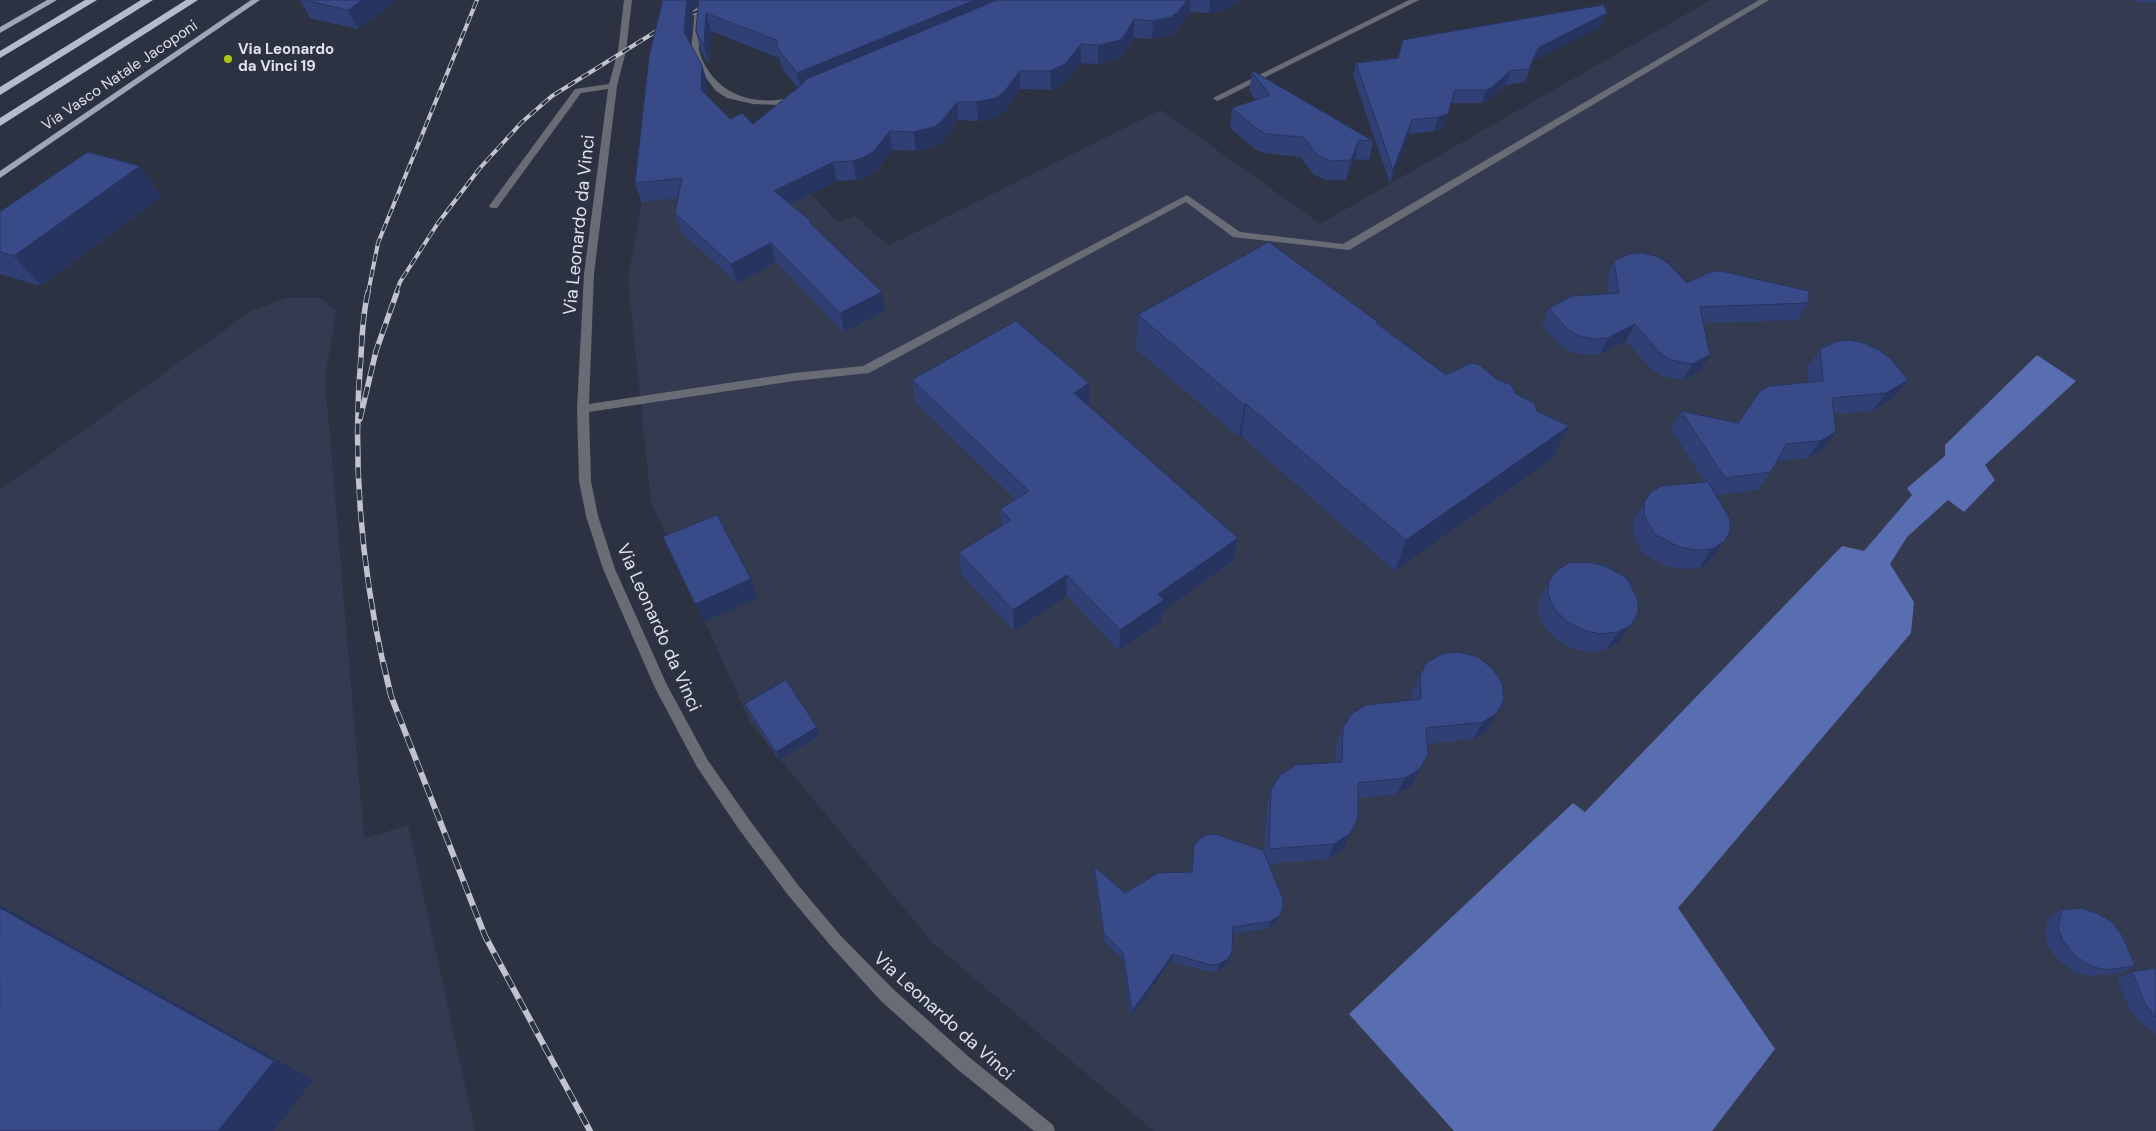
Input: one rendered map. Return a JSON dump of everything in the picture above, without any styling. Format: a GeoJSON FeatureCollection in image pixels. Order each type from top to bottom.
{"type":"FeatureCollection","features":[{"type":"Feature","properties":{"kind":"highway"},"geometry":{"type":"LineString","coordinates":[[0,56],[92,0]]}},
{"type":"Feature","properties":{"kind":"highway"},"geometry":{"type":"LineString","coordinates":[[0,92],[148,0]]}},
{"type":"Feature","properties":{"kind":"highway"},"geometry":{"type":"LineString","coordinates":[[0,123],[193,0]]}},
{"type":"Feature","properties":{"kind":"main road"},"geometry":{"type":"LineString","coordinates":[[0,30],[53,0]]}},
{"type":"Feature","properties":{"kind":"main road","name":"Via Vasco Natale Jacoponi"},"geometry":{"type":"LineString","coordinates":[[0,175],[256,0]]}},
{"type":"Feature","properties":{"kind":"street","name":"Via Leonardo da Vinci"},"geometry":{"type":"LineString","coordinates":[[628,0],[622,51],[613,86],[589,274],[583,409],[585,481],[592,516],[609,569],[662,688],[702,763],[743,823],[793,890],[835,940],[887,995],[963,1063],[1047,1131]]}},
{"type":"Feature","properties":{"kind":"street"},"geometry":{"type":"LineString","coordinates":[[713,0],[699,9],[695,52],[710,79],[730,96],[755,101],[787,103],[805,96]]}},
{"type":"Feature","properties":{"kind":"street"},"geometry":{"type":"LineString","coordinates":[[1217,98],[1415,0]]}},
{"type":"Feature","properties":{"kind":"street"},"geometry":{"type":"LineString","coordinates":[[583,409],[814,373],[865,370],[1187,198],[1237,235],[1345,248],[1765,0]]}},
{"type":"Feature","properties":{"kind":"street"},"geometry":{"type":"LineString","coordinates":[[494,206],[578,92],[613,86]]}},
{"type":"Feature","properties":{"kind":"shaded area"},"geometry":{"type":"Polygon","coordinates":[[[1711,0],[2156,0],[2156,1131],[1154,1131],[934,944],[751,724],[651,501],[628,279],[649,162],[810,194],[839,223],[855,216],[888,246],[1161,110],[1320,224],[1711,0]]]}},
{"type":"Feature","properties":{"kind":"shaded area"},"geometry":{"type":"Polygon","coordinates":[[[287,298],[320,298],[336,310],[325,380],[364,839],[408,825],[475,1131],[0,1131],[0,490],[253,310],[287,298]]]}},
{"type":"Feature","properties":{"kind":"water"},"geometry":{"type":"Polygon","coordinates":[[[2037,355],[2076,381],[1985,465],[1995,480],[1964,512],[1948,500],[1907,537],[1890,564],[1914,602],[1911,633],[1678,908],[1775,1049],[1712,1131],[1454,1131],[1349,1014],[1573,803],[1585,812],[1842,546],[1864,551],[1912,495],[1907,488],[1945,456],[1945,445],[2037,355]]]}},
{"type":"Feature","properties":{"kind":"building"},"geometry":{"type":"Polygon","coordinates":[[[305,0],[362,0],[348,10],[305,0]]]}},
{"type":"Feature","properties":{"kind":"building"},"geometry":{"type":"Polygon","coordinates":[[[663,0],[687,0],[684,32],[702,65],[701,90],[730,119],[742,113],[753,124],[805,82],[804,80],[997,0],[1187,0],[1177,13],[1171,17],[1153,21],[1134,19],[1123,38],[1117,41],[1098,45],[1081,44],[1065,64],[1050,71],[1020,71],[1004,92],[996,98],[976,102],[957,102],[942,121],[934,127],[913,132],[890,131],[873,152],[864,157],[853,161],[833,162],[774,191],[812,222],[810,223],[882,292],[840,313],[771,243],[731,264],[675,213],[682,178],[635,183],[649,57],[663,0]]]}},
{"type":"Feature","properties":{"kind":"building"},"geometry":{"type":"Polygon","coordinates":[[[699,0],[975,0],[797,73],[778,49],[776,40],[706,13],[704,46],[696,32],[699,0]]]}},
{"type":"Feature","properties":{"kind":"building"},"geometry":{"type":"Polygon","coordinates":[[[1604,5],[1607,13],[1538,48],[1529,69],[1510,71],[1491,88],[1486,90],[1455,90],[1448,114],[1412,120],[1393,170],[1356,63],[1398,58],[1403,40],[1604,5]]]}},
{"type":"Feature","properties":{"kind":"building"},"geometry":{"type":"Polygon","coordinates":[[[1253,71],[1373,141],[1359,140],[1351,160],[1330,161],[1317,155],[1303,137],[1266,134],[1257,129],[1232,108],[1270,95],[1253,71]]]}},
{"type":"Feature","properties":{"kind":"building"},"geometry":{"type":"Polygon","coordinates":[[[88,152],[140,166],[14,256],[0,252],[0,212],[88,152]]]}},
{"type":"Feature","properties":{"kind":"building"},"geometry":{"type":"Polygon","coordinates":[[[1269,242],[1378,322],[1376,323],[1446,375],[1471,363],[1480,365],[1495,378],[1511,385],[1516,394],[1534,403],[1537,411],[1569,426],[1406,540],[1138,315],[1269,242]]]}},
{"type":"Feature","properties":{"kind":"building"},"geometry":{"type":"Polygon","coordinates":[[[1642,253],[1656,256],[1668,263],[1687,283],[1710,272],[1721,271],[1809,291],[1808,303],[1700,307],[1710,355],[1692,364],[1671,360],[1660,353],[1635,324],[1608,338],[1594,339],[1579,336],[1566,328],[1549,308],[1572,296],[1619,293],[1614,261],[1629,254],[1642,253]]]}},
{"type":"Feature","properties":{"kind":"building"},"geometry":{"type":"Polygon","coordinates":[[[1016,321],[1089,383],[1074,393],[1238,538],[1158,594],[1164,600],[1120,630],[1067,575],[1013,610],[959,552],[1011,520],[1000,509],[1029,491],[912,380],[1016,321]]]}},
{"type":"Feature","properties":{"kind":"building"},"geometry":{"type":"Polygon","coordinates":[[[1849,340],[1864,343],[1879,350],[1891,359],[1908,380],[1886,393],[1832,398],[1836,432],[1820,441],[1786,444],[1771,472],[1725,478],[1681,411],[1738,423],[1760,391],[1770,386],[1823,381],[1820,349],[1835,342],[1849,340]]]}},
{"type":"Feature","properties":{"kind":"building"},"geometry":{"type":"Polygon","coordinates":[[[1708,482],[1730,519],[1730,532],[1724,542],[1712,549],[1696,550],[1679,547],[1654,534],[1644,514],[1644,502],[1651,492],[1662,486],[1708,482]]]}},
{"type":"Feature","properties":{"kind":"building"},"geometry":{"type":"Polygon","coordinates":[[[717,515],[751,579],[695,604],[663,537],[717,515]]]}},
{"type":"Feature","properties":{"kind":"building"},"geometry":{"type":"Polygon","coordinates":[[[1586,562],[1603,565],[1627,578],[1638,600],[1638,613],[1631,625],[1618,632],[1600,634],[1583,630],[1566,621],[1554,608],[1548,594],[1549,581],[1557,570],[1569,563],[1586,562]]]}},
{"type":"Feature","properties":{"kind":"building"},"geometry":{"type":"Polygon","coordinates":[[[1459,652],[1478,657],[1493,669],[1502,683],[1504,700],[1497,713],[1483,722],[1426,728],[1428,754],[1420,769],[1405,778],[1358,783],[1358,818],[1350,834],[1334,844],[1269,849],[1271,790],[1280,775],[1296,765],[1342,762],[1343,728],[1351,714],[1366,705],[1421,699],[1420,675],[1427,662],[1442,654],[1459,652]]]}},
{"type":"Feature","properties":{"kind":"building"},"geometry":{"type":"Polygon","coordinates":[[[786,680],[817,727],[776,752],[745,704],[786,680]]]}},
{"type":"Feature","properties":{"kind":"building"},"geometry":{"type":"Polygon","coordinates":[[[1215,834],[1263,850],[1283,899],[1283,908],[1279,916],[1271,921],[1233,927],[1232,951],[1228,959],[1219,964],[1210,965],[1173,954],[1132,1011],[1123,953],[1104,934],[1094,866],[1125,893],[1158,873],[1192,872],[1194,846],[1199,839],[1206,835],[1215,834]]]}},
{"type":"Feature","properties":{"kind":"building"},"geometry":{"type":"Polygon","coordinates":[[[0,908],[274,1061],[218,1131],[0,1131],[0,908]]]}},
{"type":"Feature","properties":{"kind":"building"},"geometry":{"type":"Polygon","coordinates":[[[2081,908],[2097,913],[2112,922],[2122,935],[2135,966],[2104,970],[2089,965],[2074,955],[2063,941],[2058,928],[2062,910],[2081,908]]]}},
{"type":"Feature","properties":{"kind":"building"},"geometry":{"type":"Polygon","coordinates":[[[2156,968],[2156,1017],[2145,1004],[2132,972],[2156,968]]]}},
{"type":"Feature","properties":{"kind":"railway"},"geometry":{"type":"LineString","coordinates":[[368,293],[378,243],[477,0]]}},
{"type":"Feature","properties":{"kind":"railway"},"geometry":{"type":"LineString","coordinates":[[396,293],[400,282],[438,223],[480,168],[522,122],[552,96],[668,24],[722,0]]}},
{"type":"Feature","properties":{"kind":"railway"},"geometry":{"type":"LineString","coordinates":[[368,292],[363,324],[358,394],[358,471],[364,549],[375,626],[383,663]]}},
{"type":"Feature","properties":{"kind":"railway"},"geometry":{"type":"LineString","coordinates":[[360,419],[376,351],[397,292]]}},
{"type":"Feature","properties":{"kind":"railway"},"geometry":{"type":"LineString","coordinates":[[383,662],[391,696],[485,936],[590,1131]]}},
{"type":"Feature","properties":{"kind":"place","name":"Via Leonardo da Vinci 19"},"geometry":{"type":"Point","coordinates":[228,59]}}]}
